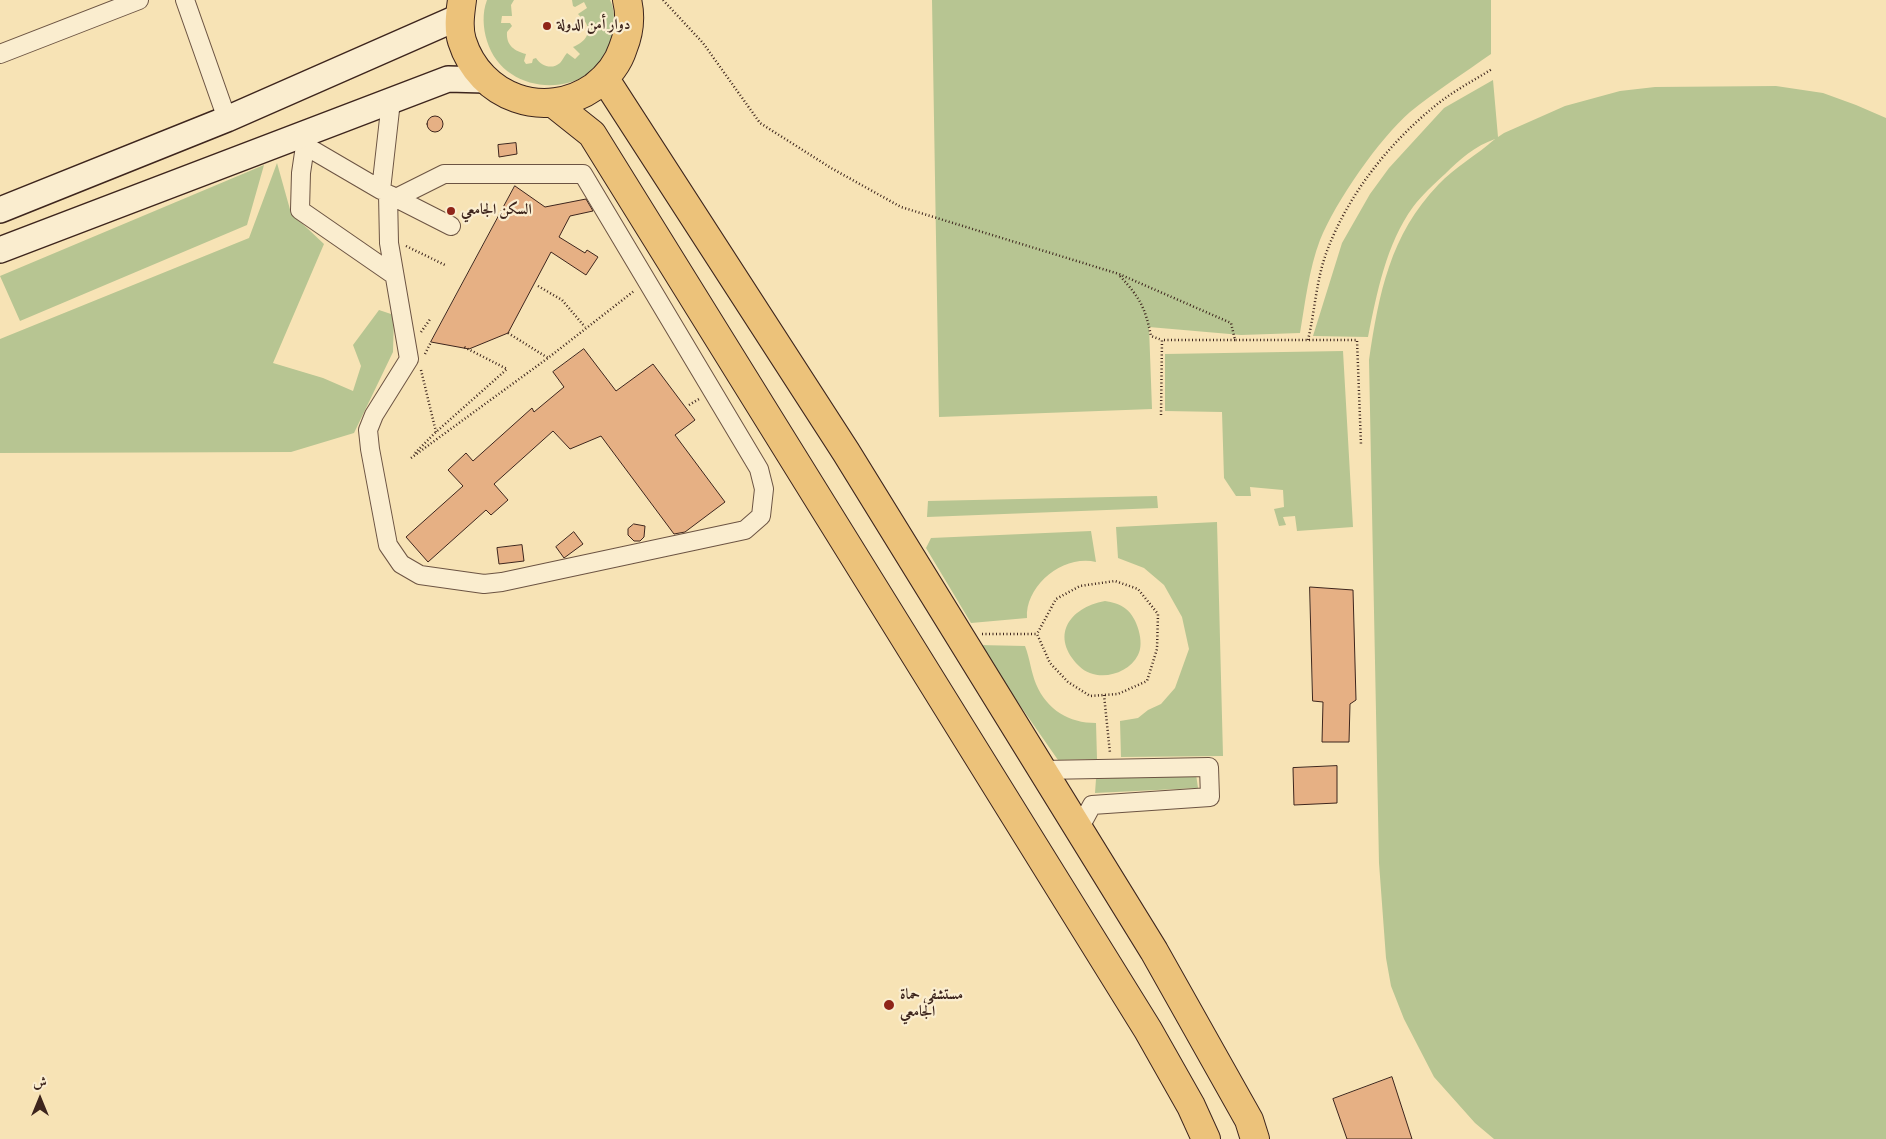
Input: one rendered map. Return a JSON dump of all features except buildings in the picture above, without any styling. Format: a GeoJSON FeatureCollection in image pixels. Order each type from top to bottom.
{"type":"FeatureCollection","features":[{"type":"Feature","properties":{"kind":"main road"},"geometry":{"type":"LineString","coordinates":[[0,210],[227,119],[460,8],[462,40],[471,62],[485,80],[505,94],[529,102],[553,103],[581,95],[605,79],[620,58],[628,34],[629,3]]}},
{"type":"Feature","properties":{"kind":"main road"},"geometry":{"type":"LineString","coordinates":[[0,250],[299,142],[391,101],[448,79],[485,80]]}},
{"type":"Feature","properties":{"kind":"main road"},"geometry":{"type":"LineString","coordinates":[[605,79],[846,452],[1154,951],[1249,1120],[1255,1139]]}},
{"type":"Feature","properties":{"kind":"main road"},"geometry":{"type":"LineString","coordinates":[[553,103],[592,134],[1148,1030],[1191,1106],[1206,1139]]}},
{"type":"Feature","properties":{"kind":"street"},"geometry":{"type":"LineString","coordinates":[[0,54],[138,0]]}},
{"type":"Feature","properties":{"kind":"street"},"geometry":{"type":"LineString","coordinates":[[186,0],[227,119]]}},
{"type":"Feature","properties":{"kind":"street"},"geometry":{"type":"LineString","coordinates":[[388,194],[444,174],[583,174],[759,469],[764,489],[761,516],[745,530],[502,582],[484,584],[420,575],[401,564],[388,545],[368,430],[374,415],[409,359],[389,243],[388,194],[391,101]]}},
{"type":"Feature","properties":{"kind":"street"},"geometry":{"type":"LineString","coordinates":[[299,142],[388,194],[451,226]]}},
{"type":"Feature","properties":{"kind":"street"},"geometry":{"type":"LineString","coordinates":[[299,142],[301,173],[300,210],[394,275]]}},
{"type":"Feature","properties":{"kind":"street"},"geometry":{"type":"LineString","coordinates":[[1042,770],[1209,767],[1210,797],[1092,805],[1079,829]]}},
{"type":"Feature","properties":{"kind":"path"},"geometry":{"type":"LineString","coordinates":[[663,0],[703,43],[760,123],[831,168],[901,207],[1118,274],[1231,323],[1235,340]]}},
{"type":"Feature","properties":{"kind":"path"},"geometry":{"type":"LineString","coordinates":[[1308,340],[1312,310],[1327,251],[1365,179],[1404,135],[1434,106],[1463,85],[1492,69]]}},
{"type":"Feature","properties":{"kind":"path"},"geometry":{"type":"LineString","coordinates":[[1118,274],[1138,295],[1147,314],[1151,336],[1162,340],[1357,340],[1361,445]]}},
{"type":"Feature","properties":{"kind":"path"},"geometry":{"type":"LineString","coordinates":[[538,286],[562,300],[586,327]]}},
{"type":"Feature","properties":{"kind":"path"},"geometry":{"type":"LineString","coordinates":[[464,347],[507,369],[436,432],[411,458],[548,358],[635,290]]}},
{"type":"Feature","properties":{"kind":"path"},"geometry":{"type":"LineString","coordinates":[[508,333],[548,358]]}},
{"type":"Feature","properties":{"kind":"path"},"geometry":{"type":"LineString","coordinates":[[1161,415],[1162,340]]}},
{"type":"Feature","properties":{"kind":"path"},"geometry":{"type":"LineString","coordinates":[[420,364],[436,432]]}},
{"type":"Feature","properties":{"kind":"path"},"geometry":{"type":"LineString","coordinates":[[690,405],[703,398]]}},
{"type":"Feature","properties":{"kind":"path"},"geometry":{"type":"LineString","coordinates":[[1115,581],[1138,589],[1158,614],[1157,649],[1147,681],[1118,694],[1090,696],[1068,682],[1050,663],[1037,634],[1056,599],[1080,586],[1115,581]]}},
{"type":"Feature","properties":{"kind":"path"},"geometry":{"type":"LineString","coordinates":[[958,634],[1037,634]]}},
{"type":"Feature","properties":{"kind":"path"},"geometry":{"type":"LineString","coordinates":[[1104,695],[1112,769]]}},
{"type":"Feature","properties":{"kind":"green space"},"geometry":{"type":"Polygon","coordinates":[[[487,0],[514,0],[511,5],[512,16],[502,16],[501,23],[510,23],[512,26],[507,32],[508,41],[512,47],[526,54],[524,61],[526,64],[532,63],[533,59],[536,58],[544,65],[550,67],[560,63],[567,53],[575,59],[580,54],[573,47],[583,41],[587,35],[588,27],[578,14],[587,8],[584,2],[575,7],[573,6],[572,0],[610,0],[614,14],[614,24],[612,37],[604,58],[590,73],[571,82],[551,85],[531,83],[512,75],[497,61],[487,41],[484,15],[487,0]]]}},
{"type":"Feature","properties":{"kind":"green space"},"geometry":{"type":"Polygon","coordinates":[[[932,0],[1491,0],[1491,54],[1410,112],[1385,138],[1347,189],[1327,224],[1316,251],[1300,333],[1241,335],[1149,327],[1152,409],[939,417],[932,0]]]}},
{"type":"Feature","properties":{"kind":"green space"},"geometry":{"type":"Polygon","coordinates":[[[1493,80],[1498,137],[1565,106],[1620,91],[1655,87],[1776,86],[1823,93],[1886,118],[1886,1139],[1494,1139],[1475,1123],[1434,1077],[1404,1019],[1391,986],[1386,958],[1379,863],[1369,360],[1377,311],[1389,266],[1408,224],[1438,185],[1495,139],[1474,149],[1456,163],[1420,198],[1404,221],[1389,253],[1384,269],[1368,337],[1313,336],[1342,243],[1370,194],[1389,168],[1444,108],[1493,80]]]}},
{"type":"Feature","properties":{"kind":"green space"},"geometry":{"type":"Polygon","coordinates":[[[277,163],[291,213],[324,244],[273,363],[323,378],[353,391],[361,366],[353,345],[379,310],[394,315],[393,352],[354,433],[291,452],[0,453],[0,339],[249,238],[277,163]]]}},
{"type":"Feature","properties":{"kind":"green space"},"geometry":{"type":"Polygon","coordinates":[[[264,165],[247,225],[20,321],[0,276],[264,165]]]}},
{"type":"Feature","properties":{"kind":"green space"},"geometry":{"type":"Polygon","coordinates":[[[1343,351],[1353,527],[1297,531],[1295,516],[1283,517],[1286,525],[1279,526],[1274,509],[1284,507],[1283,490],[1250,487],[1251,496],[1236,496],[1224,478],[1222,412],[1165,411],[1165,354],[1343,351]]]}},
{"type":"Feature","properties":{"kind":"green space"},"geometry":{"type":"Polygon","coordinates":[[[1157,496],[1158,508],[927,517],[928,501],[1157,496]]]}},
{"type":"Feature","properties":{"kind":"green space"},"geometry":{"type":"Polygon","coordinates":[[[1217,522],[1223,756],[1121,757],[1120,721],[1138,718],[1148,710],[1161,704],[1175,688],[1189,649],[1182,617],[1164,585],[1144,568],[1118,558],[1116,527],[1217,522]]]}},
{"type":"Feature","properties":{"kind":"green space"},"geometry":{"type":"Polygon","coordinates":[[[1091,531],[1096,562],[1071,563],[1049,575],[1032,594],[1027,618],[971,623],[926,548],[931,538],[1091,531]]]}},
{"type":"Feature","properties":{"kind":"green space"},"geometry":{"type":"Polygon","coordinates":[[[1105,601],[1124,607],[1130,613],[1139,630],[1141,644],[1138,655],[1127,668],[1119,672],[1103,675],[1086,671],[1079,666],[1070,655],[1065,635],[1067,625],[1081,610],[1105,601]]]}},
{"type":"Feature","properties":{"kind":"green space"},"geometry":{"type":"Polygon","coordinates":[[[978,645],[1025,646],[1036,684],[1046,701],[1068,718],[1096,723],[1097,759],[1058,760],[978,645]]]}},
{"type":"Feature","properties":{"kind":"green space"},"geometry":{"type":"Polygon","coordinates":[[[1196,774],[1198,788],[1095,793],[1096,779],[1196,774]]]}},
{"type":"Feature","properties":{"kind":"place","name":"دوار أمن الدولة"},"geometry":{"type":"Point","coordinates":[547,26]}},
{"type":"Feature","properties":{"kind":"place","name":"السكن الجامعي"},"geometry":{"type":"Point","coordinates":[451,211]}},
{"type":"Feature","properties":{"kind":"place","name":"مستشفى حماة الجامعي"},"geometry":{"type":"Point","coordinates":[889,1005]}}]}
